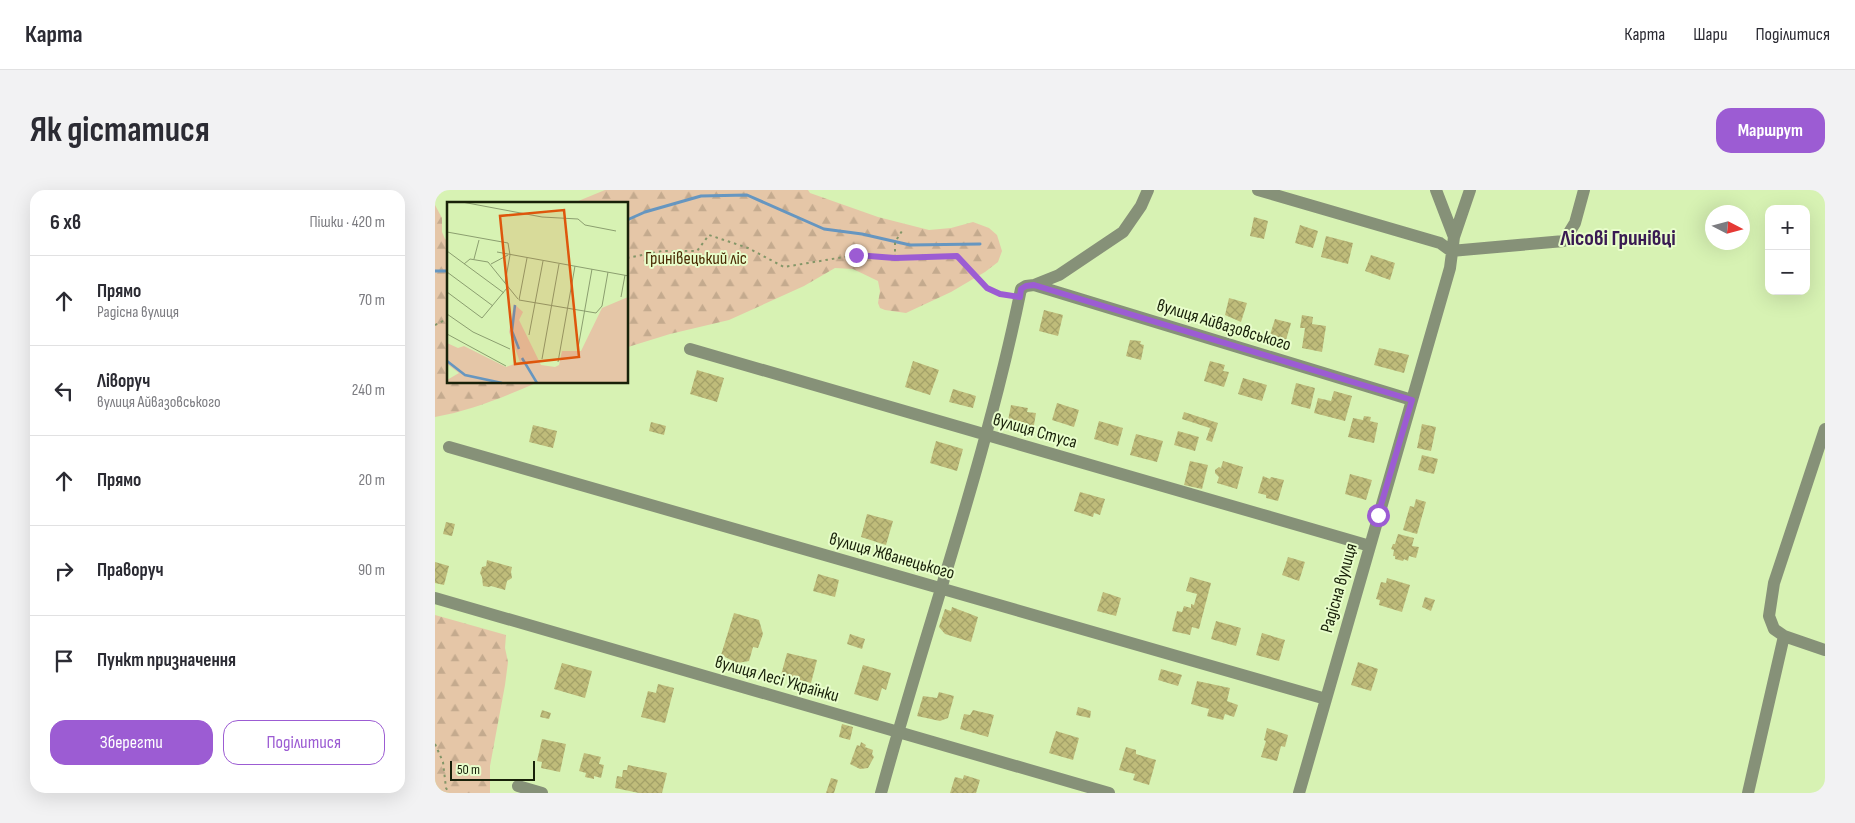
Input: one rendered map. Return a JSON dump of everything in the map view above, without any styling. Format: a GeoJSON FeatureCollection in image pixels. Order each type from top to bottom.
{"type":"FeatureCollection","features":[{"type":"Feature","properties":{"kind":"street"},"geometry":{"type":"LineString","coordinates":[[881,793],[897,732],[987,435],[1011,343],[1021,289],[1059,275],[1123,232],[1141,206],[1148,190]]}},
{"type":"Feature","properties":{"kind":"street"},"geometry":{"type":"LineString","coordinates":[[1258,190],[1440,243],[1451,251],[1564,241],[1575,223],[1584,190]]}},
{"type":"Feature","properties":{"kind":"street"},"geometry":{"type":"LineString","coordinates":[[1436,190],[1454,237]]}},
{"type":"Feature","properties":{"kind":"street","name":"Радісна вулиця"},"geometry":{"type":"LineString","coordinates":[[1299,793],[1450,268],[1454,237],[1470,190]]}},
{"type":"Feature","properties":{"kind":"street","name":"вулиця Айвазовського"},"geometry":{"type":"LineString","coordinates":[[1030,285],[1412,400]]}},
{"type":"Feature","properties":{"kind":"street","name":"вулиця Стуса"},"geometry":{"type":"LineString","coordinates":[[690,349],[1370,546]]}},
{"type":"Feature","properties":{"kind":"street"},"geometry":{"type":"LineString","coordinates":[[1825,429],[1774,583],[1769,616],[1774,629],[1784,636],[1825,650]]}},
{"type":"Feature","properties":{"kind":"street","name":"вулиця Жванецького"},"geometry":{"type":"LineString","coordinates":[[449,447],[1326,699]]}},
{"type":"Feature","properties":{"kind":"street","name":"вулиця Лесі Українки"},"geometry":{"type":"LineString","coordinates":[[435,598],[1109,793]]}},
{"type":"Feature","properties":{"kind":"street"},"geometry":{"type":"LineString","coordinates":[[1748,793],[1784,636]]}},
{"type":"Feature","properties":{"kind":"street"},"geometry":{"type":"LineString","coordinates":[[518,786],[542,793]]}},
{"type":"Feature","properties":{"kind":"path"},"geometry":{"type":"LineString","coordinates":[[895,258],[895,242],[902,230]]}},
{"type":"Feature","properties":{"kind":"path"},"geometry":{"type":"LineString","coordinates":[[629,258],[662,251],[697,251],[709,235],[748,248],[784,267],[856,255],[895,258],[957,256],[987,288],[1000,294],[1020,297]]}},
{"type":"Feature","properties":{"kind":"path"},"geometry":{"type":"LineString","coordinates":[[435,325],[447,319]]}},
{"type":"Feature","properties":{"kind":"path"},"geometry":{"type":"LineString","coordinates":[[435,744],[443,762],[446,788],[449,793]]}},
{"type":"Feature","properties":{"kind":"green space","name":"Гринівецький ліс"},"geometry":{"type":"Polygon","coordinates":[[[605,190],[808,190],[810,193],[878,217],[929,230],[951,228],[973,222],[989,228],[997,235],[1002,251],[998,262],[985,272],[951,292],[906,313],[880,308],[878,303],[880,291],[878,281],[853,269],[835,268],[804,286],[729,320],[670,334],[629,347],[629,202],[576,202],[605,190]]]}},
{"type":"Feature","properties":{"kind":"green space"},"geometry":{"type":"Polygon","coordinates":[[[435,205],[442,218],[442,232],[447,240],[447,384],[534,384],[474,407],[435,417],[435,205]]]}},
{"type":"Feature","properties":{"kind":"green space"},"geometry":{"type":"Polygon","coordinates":[[[435,615],[506,635],[505,648],[508,662],[490,766],[490,793],[435,793],[435,615]]]}},
{"type":"Feature","properties":{"kind":"building"},"geometry":{"type":"Polygon","coordinates":[[[1254,217],[1268,221],[1264,239],[1250,236],[1254,217]]]}},
{"type":"Feature","properties":{"kind":"building"},"geometry":{"type":"Polygon","coordinates":[[[1300,225],[1318,231],[1313,248],[1295,243],[1300,225]]]}},
{"type":"Feature","properties":{"kind":"building"},"geometry":{"type":"Polygon","coordinates":[[[1326,236],[1353,243],[1348,264],[1321,257],[1326,236]]]}},
{"type":"Feature","properties":{"kind":"building"},"geometry":{"type":"Polygon","coordinates":[[[1371,255],[1395,263],[1390,280],[1365,271],[1371,255]]]}},
{"type":"Feature","properties":{"kind":"building"},"geometry":{"type":"Polygon","coordinates":[[[1229,298],[1247,303],[1241,322],[1225,315],[1229,298]]]}},
{"type":"Feature","properties":{"kind":"building"},"geometry":{"type":"Polygon","coordinates":[[[1044,310],[1063,315],[1058,336],[1039,331],[1044,310]]]}},
{"type":"Feature","properties":{"kind":"building"},"geometry":{"type":"Polygon","coordinates":[[[1302,315],[1313,317],[1312,324],[1326,326],[1322,352],[1302,348],[1305,328],[1300,328],[1302,315]]]}},
{"type":"Feature","properties":{"kind":"building"},"geometry":{"type":"Polygon","coordinates":[[[1275,319],[1291,323],[1286,340],[1270,335],[1275,319]]]}},
{"type":"Feature","properties":{"kind":"building"},"geometry":{"type":"Polygon","coordinates":[[[1130,340],[1141,341],[1140,344],[1144,345],[1141,360],[1126,356],[1130,340]]]}},
{"type":"Feature","properties":{"kind":"building"},"geometry":{"type":"Polygon","coordinates":[[[1379,348],[1409,355],[1404,373],[1374,365],[1379,348]]]}},
{"type":"Feature","properties":{"kind":"building"},"geometry":{"type":"Polygon","coordinates":[[[913,361],[939,370],[930,395],[905,387],[913,361]]]}},
{"type":"Feature","properties":{"kind":"building"},"geometry":{"type":"Polygon","coordinates":[[[1210,361],[1225,365],[1223,371],[1229,372],[1224,387],[1204,381],[1210,361]]]}},
{"type":"Feature","properties":{"kind":"building"},"geometry":{"type":"Polygon","coordinates":[[[697,370],[724,378],[717,402],[690,394],[697,370]]]}},
{"type":"Feature","properties":{"kind":"building"},"geometry":{"type":"Polygon","coordinates":[[[1243,378],[1267,385],[1262,401],[1238,394],[1243,378]]]}},
{"type":"Feature","properties":{"kind":"building"},"geometry":{"type":"Polygon","coordinates":[[[1296,383],[1315,388],[1310,409],[1291,404],[1296,383]]]}},
{"type":"Feature","properties":{"kind":"building"},"geometry":{"type":"Polygon","coordinates":[[[953,389],[976,396],[973,408],[949,402],[953,389]]]}},
{"type":"Feature","properties":{"kind":"building"},"geometry":{"type":"Polygon","coordinates":[[[1334,391],[1352,396],[1345,421],[1314,413],[1318,398],[1331,401],[1334,391]]]}},
{"type":"Feature","properties":{"kind":"building"},"geometry":{"type":"Polygon","coordinates":[[[1057,403],[1079,410],[1074,427],[1052,420],[1057,403]]]}},
{"type":"Feature","properties":{"kind":"building"},"geometry":{"type":"Polygon","coordinates":[[[1011,405],[1028,408],[1027,412],[1036,413],[1033,431],[1007,426],[1011,405]]]}},
{"type":"Feature","properties":{"kind":"building"},"geometry":{"type":"Polygon","coordinates":[[[1184,412],[1218,423],[1212,442],[1206,440],[1210,428],[1182,419],[1184,412]]]}},
{"type":"Feature","properties":{"kind":"building"},"geometry":{"type":"Polygon","coordinates":[[[1364,416],[1371,417],[1370,421],[1378,423],[1374,443],[1348,437],[1353,418],[1363,420],[1364,416]]]}},
{"type":"Feature","properties":{"kind":"building"},"geometry":{"type":"Polygon","coordinates":[[[1099,421],[1123,428],[1118,446],[1094,439],[1099,421]]]}},
{"type":"Feature","properties":{"kind":"building"},"geometry":{"type":"Polygon","coordinates":[[[651,422],[666,426],[664,435],[649,431],[651,422]]]}},
{"type":"Feature","properties":{"kind":"building"},"geometry":{"type":"Polygon","coordinates":[[[1422,424],[1436,427],[1431,451],[1417,448],[1422,424]]]}},
{"type":"Feature","properties":{"kind":"building"},"geometry":{"type":"Polygon","coordinates":[[[533,425],[557,431],[553,448],[529,442],[533,425]]]}},
{"type":"Feature","properties":{"kind":"building"},"geometry":{"type":"Polygon","coordinates":[[[1178,431],[1199,437],[1195,451],[1174,445],[1178,431]]]}},
{"type":"Feature","properties":{"kind":"building"},"geometry":{"type":"Polygon","coordinates":[[[1136,434],[1163,441],[1157,462],[1130,455],[1136,434]]]}},
{"type":"Feature","properties":{"kind":"building"},"geometry":{"type":"Polygon","coordinates":[[[936,441],[963,449],[957,471],[930,463],[936,441]]]}},
{"type":"Feature","properties":{"kind":"building"},"geometry":{"type":"Polygon","coordinates":[[[1422,455],[1438,459],[1434,474],[1418,470],[1422,455]]]}},
{"type":"Feature","properties":{"kind":"building"},"geometry":{"type":"Polygon","coordinates":[[[1190,461],[1208,465],[1202,489],[1184,485],[1190,461]]]}},
{"type":"Feature","properties":{"kind":"building"},"geometry":{"type":"Polygon","coordinates":[[[1223,461],[1243,467],[1237,489],[1217,483],[1219,477],[1215,470],[1219,467],[1221,468],[1223,461]]]}},
{"type":"Feature","properties":{"kind":"building"},"geometry":{"type":"Polygon","coordinates":[[[1350,474],[1372,480],[1366,500],[1345,494],[1350,474]]]}},
{"type":"Feature","properties":{"kind":"building"},"geometry":{"type":"Polygon","coordinates":[[[1263,476],[1270,479],[1271,477],[1284,480],[1278,501],[1266,498],[1266,495],[1258,493],[1263,476]]]}},
{"type":"Feature","properties":{"kind":"building"},"geometry":{"type":"Polygon","coordinates":[[[1080,492],[1105,499],[1100,515],[1094,513],[1093,517],[1074,511],[1080,492]]]}},
{"type":"Feature","properties":{"kind":"building"},"geometry":{"type":"Polygon","coordinates":[[[1416,499],[1426,502],[1417,534],[1403,530],[1410,506],[1414,507],[1416,499]]]}},
{"type":"Feature","properties":{"kind":"building"},"geometry":{"type":"Polygon","coordinates":[[[867,514],[893,521],[886,545],[861,537],[867,514]]]}},
{"type":"Feature","properties":{"kind":"building"},"geometry":{"type":"Polygon","coordinates":[[[446,522],[455,524],[452,536],[443,534],[446,522]]]}},
{"type":"Feature","properties":{"kind":"building"},"geometry":{"type":"Polygon","coordinates":[[[1398,534],[1414,538],[1412,546],[1419,547],[1416,558],[1409,556],[1408,561],[1395,559],[1395,556],[1393,556],[1394,550],[1391,549],[1393,544],[1395,544],[1398,534]]]}},
{"type":"Feature","properties":{"kind":"building"},"geometry":{"type":"Polygon","coordinates":[[[1288,557],[1305,562],[1299,581],[1282,575],[1288,557]]]}},
{"type":"Feature","properties":{"kind":"building"},"geometry":{"type":"Polygon","coordinates":[[[487,560],[512,567],[512,578],[507,581],[505,590],[483,586],[480,573],[482,567],[486,566],[487,560]]]}},
{"type":"Feature","properties":{"kind":"building"},"geometry":{"type":"Polygon","coordinates":[[[435,562],[449,566],[444,585],[435,583],[435,562]]]}},
{"type":"Feature","properties":{"kind":"building"},"geometry":{"type":"Polygon","coordinates":[[[818,574],[839,580],[835,597],[813,591],[818,574]]]}},
{"type":"Feature","properties":{"kind":"building"},"geometry":{"type":"Polygon","coordinates":[[[1190,577],[1211,583],[1199,629],[1192,627],[1190,635],[1172,631],[1177,611],[1182,612],[1184,606],[1191,608],[1191,604],[1194,605],[1197,594],[1186,591],[1190,577]]]}},
{"type":"Feature","properties":{"kind":"building"},"geometry":{"type":"Polygon","coordinates":[[[1387,578],[1410,585],[1402,612],[1379,605],[1380,600],[1376,599],[1381,582],[1386,583],[1387,578]]]}},
{"type":"Feature","properties":{"kind":"building"},"geometry":{"type":"Polygon","coordinates":[[[1103,592],[1121,598],[1116,616],[1097,611],[1103,592]]]}},
{"type":"Feature","properties":{"kind":"building"},"geometry":{"type":"Polygon","coordinates":[[[1425,597],[1435,600],[1431,611],[1422,607],[1425,597]]]}},
{"type":"Feature","properties":{"kind":"building"},"geometry":{"type":"Polygon","coordinates":[[[952,607],[978,617],[971,642],[945,634],[939,627],[945,609],[951,611],[952,607]]]}},
{"type":"Feature","properties":{"kind":"building"},"geometry":{"type":"Polygon","coordinates":[[[734,613],[759,620],[763,634],[758,648],[753,647],[749,661],[737,663],[721,655],[734,613]]]}},
{"type":"Feature","properties":{"kind":"building"},"geometry":{"type":"Polygon","coordinates":[[[1216,621],[1241,628],[1236,646],[1211,639],[1216,621]]]}},
{"type":"Feature","properties":{"kind":"building"},"geometry":{"type":"Polygon","coordinates":[[[1262,633],[1285,640],[1279,661],[1256,655],[1262,633]]]}},
{"type":"Feature","properties":{"kind":"building"},"geometry":{"type":"Polygon","coordinates":[[[850,634],[865,639],[862,649],[847,644],[850,634]]]}},
{"type":"Feature","properties":{"kind":"building"},"geometry":{"type":"Polygon","coordinates":[[[787,653],[817,660],[811,683],[781,675],[787,653]]]}},
{"type":"Feature","properties":{"kind":"building"},"geometry":{"type":"Polygon","coordinates":[[[1358,662],[1378,669],[1371,691],[1351,685],[1358,662]]]}},
{"type":"Feature","properties":{"kind":"building"},"geometry":{"type":"Polygon","coordinates":[[[562,663],[592,671],[585,698],[554,689],[562,663]]]}},
{"type":"Feature","properties":{"kind":"building"},"geometry":{"type":"Polygon","coordinates":[[[863,665],[891,673],[886,690],[882,688],[878,701],[854,694],[863,665]]]}},
{"type":"Feature","properties":{"kind":"building"},"geometry":{"type":"Polygon","coordinates":[[[1161,669],[1182,675],[1178,686],[1158,680],[1161,669]]]}},
{"type":"Feature","properties":{"kind":"building"},"geometry":{"type":"Polygon","coordinates":[[[1197,681],[1230,688],[1227,701],[1238,705],[1234,717],[1225,714],[1223,720],[1207,716],[1209,709],[1191,704],[1197,681]]]}},
{"type":"Feature","properties":{"kind":"building"},"geometry":{"type":"Polygon","coordinates":[[[658,684],[674,688],[665,723],[641,717],[648,691],[656,693],[658,684]]]}},
{"type":"Feature","properties":{"kind":"building"},"geometry":{"type":"Polygon","coordinates":[[[939,692],[954,696],[948,718],[940,721],[917,716],[923,696],[937,698],[939,692]]]}},
{"type":"Feature","properties":{"kind":"building"},"geometry":{"type":"Polygon","coordinates":[[[1078,707],[1091,711],[1090,718],[1076,715],[1078,707]]]}},
{"type":"Feature","properties":{"kind":"building"},"geometry":{"type":"Polygon","coordinates":[[[542,710],[551,713],[549,719],[540,717],[542,710]]]}},
{"type":"Feature","properties":{"kind":"building"},"geometry":{"type":"Polygon","coordinates":[[[973,710],[994,715],[988,737],[960,729],[964,714],[970,715],[973,710]]]}},
{"type":"Feature","properties":{"kind":"building"},"geometry":{"type":"Polygon","coordinates":[[[842,724],[853,727],[850,740],[839,737],[842,724]]]}},
{"type":"Feature","properties":{"kind":"building"},"geometry":{"type":"Polygon","coordinates":[[[1267,728],[1288,735],[1285,747],[1281,746],[1277,761],[1261,757],[1266,741],[1264,740],[1267,728]]]}},
{"type":"Feature","properties":{"kind":"building"},"geometry":{"type":"Polygon","coordinates":[[[1056,731],[1079,738],[1073,760],[1049,753],[1056,731]]]}},
{"type":"Feature","properties":{"kind":"building"},"geometry":{"type":"Polygon","coordinates":[[[542,739],[566,744],[560,772],[541,768],[542,762],[537,761],[542,739]]]}},
{"type":"Feature","properties":{"kind":"building"},"geometry":{"type":"Polygon","coordinates":[[[861,742],[866,745],[865,747],[873,750],[872,754],[874,757],[868,768],[860,769],[850,764],[857,745],[860,746],[861,742]]]}},
{"type":"Feature","properties":{"kind":"building"},"geometry":{"type":"Polygon","coordinates":[[[1126,747],[1136,750],[1136,754],[1156,760],[1149,785],[1133,780],[1135,774],[1119,770],[1126,747]]]}},
{"type":"Feature","properties":{"kind":"building"},"geometry":{"type":"Polygon","coordinates":[[[584,753],[601,757],[599,764],[604,765],[601,778],[594,776],[594,779],[585,777],[586,773],[579,771],[584,753]]]}},
{"type":"Feature","properties":{"kind":"building"},"geometry":{"type":"Polygon","coordinates":[[[628,765],[667,773],[662,793],[639,793],[615,788],[617,776],[622,777],[623,770],[627,770],[628,765]]]}},
{"type":"Feature","properties":{"kind":"building"},"geometry":{"type":"Polygon","coordinates":[[[964,775],[980,780],[976,793],[950,793],[955,777],[963,779],[964,775]]]}},
{"type":"Feature","properties":{"kind":"building"},"geometry":{"type":"Polygon","coordinates":[[[831,778],[838,780],[834,793],[826,793],[831,778]]]}},
{"type":"Feature","properties":{"kind":"waterway"},"geometry":{"type":"LineString","coordinates":[[629,219],[645,212],[701,196],[747,195],[824,229],[862,234],[910,245],[980,244]]}},
{"type":"Feature","properties":{"kind":"waterway"},"geometry":{"type":"LineString","coordinates":[[435,271],[447,271]]}},
{"type":"Feature","properties":{"kind":"district","name":"Лісові Гринівці"},"geometry":{"type":"Point","coordinates":[1618,238]}},
{"type":"Feature","properties":{"kind":"route"},"geometry":{"type":"LineString","coordinates":[[856,255],[895,258],[957,256],[987,288],[1000,294],[1020,297],[1021,289],[1034,285],[1412,400],[1378,515]]}}]}
